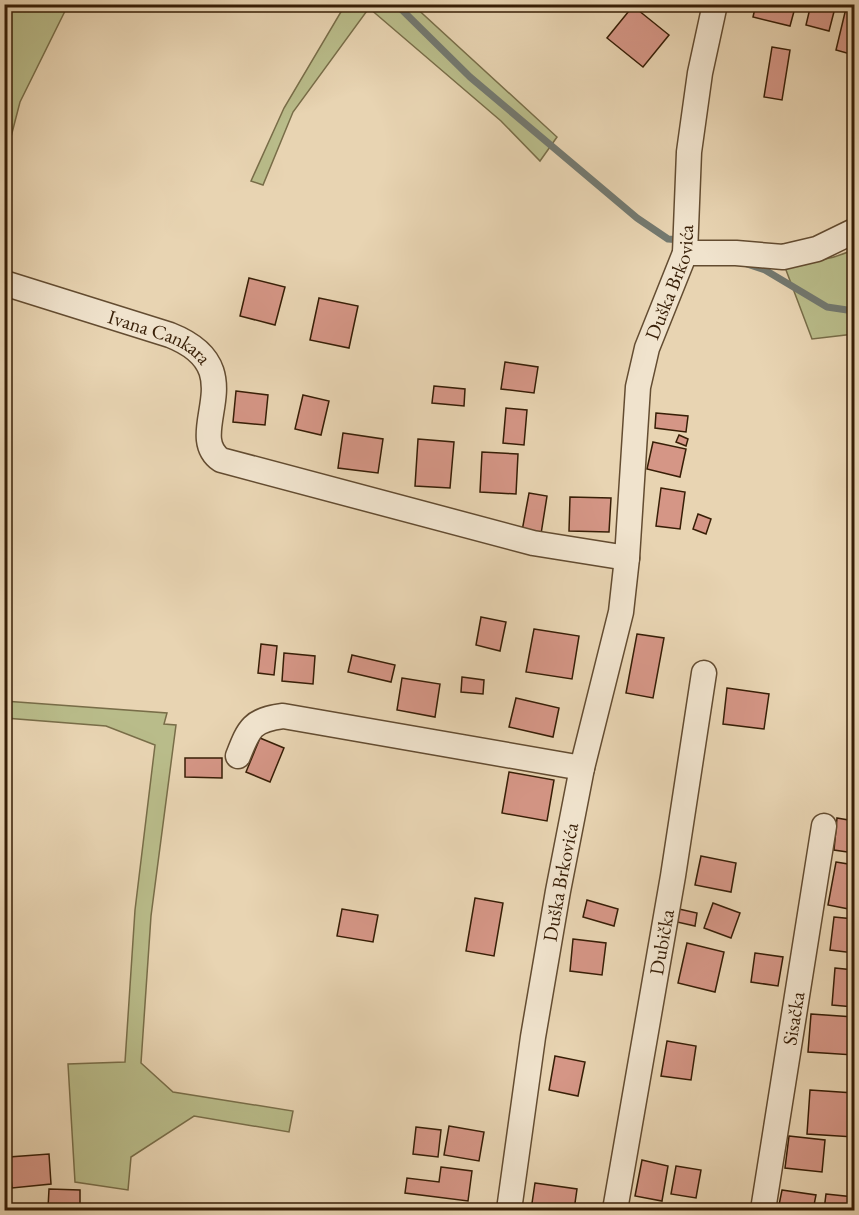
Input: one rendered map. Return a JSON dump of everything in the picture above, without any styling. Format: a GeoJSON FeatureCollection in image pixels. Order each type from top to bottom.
{"type":"FeatureCollection","features":[{"type":"Feature","properties":{"kind":"street","name":"Duška Brkovića"},"geometry":{"type":"LineString","coordinates":[[509,1210],[533,1037],[582,768],[621,612],[627,558],[638,387],[647,348],[685,253],[689,152],[700,73],[715,4]]}},
{"type":"Feature","properties":{"kind":"street"},"geometry":{"type":"LineString","coordinates":[[685,253],[783,257],[817,249],[855,231]]}},
{"type":"Feature","properties":{"kind":"street","name":"Ivana Cankara"},"geometry":{"type":"LineString","coordinates":[[4,283],[170,335],[196,349],[211,369],[214,381],[215,397],[208,441],[210,450],[215,456],[225,461],[533,543],[627,558]]}},
{"type":"Feature","properties":{"kind":"street","name":"Dubička"},"geometry":{"type":"LineString","coordinates":[[615,1210],[673,876],[704,673]]}},
{"type":"Feature","properties":{"kind":"street"},"geometry":{"type":"LineString","coordinates":[[238,756],[252,727],[264,718],[284,716],[582,768]]}},
{"type":"Feature","properties":{"kind":"street","name":"Sisačka"},"geometry":{"type":"LineString","coordinates":[[764,1210],[824,826]]}},
{"type":"Feature","properties":{"kind":"green space"},"geometry":{"type":"Polygon","coordinates":[[[5,4],[68,5],[20,102],[5,160],[5,4]]]}},
{"type":"Feature","properties":{"kind":"green space"},"geometry":{"type":"Polygon","coordinates":[[[345,5],[413,5],[557,137],[540,161],[501,121],[369,8],[293,112],[263,185],[251,181],[284,108],[345,5]]]}},
{"type":"Feature","properties":{"kind":"green space"},"geometry":{"type":"Polygon","coordinates":[[[854,249],[854,334],[812,339],[783,262],[820,260],[854,249]]]}},
{"type":"Feature","properties":{"kind":"green space"},"geometry":{"type":"Polygon","coordinates":[[[4,701],[167,713],[164,724],[176,725],[151,916],[141,1063],[173,1092],[293,1111],[289,1132],[194,1116],[131,1157],[128,1190],[75,1182],[68,1064],[125,1062],[135,910],[155,745],[106,726],[5,718],[4,701]]]}},
{"type":"Feature","properties":{"kind":"building"},"geometry":{"type":"Polygon","coordinates":[[[756,4],[796,4],[790,26],[753,17],[756,4]]]}},
{"type":"Feature","properties":{"kind":"building"},"geometry":{"type":"Polygon","coordinates":[[[811,4],[836,4],[829,31],[806,25],[811,4]]]}},
{"type":"Feature","properties":{"kind":"building"},"geometry":{"type":"Polygon","coordinates":[[[847,4],[854,4],[854,55],[836,50],[847,4]]]}},
{"type":"Feature","properties":{"kind":"building"},"geometry":{"type":"Polygon","coordinates":[[[633,6],[669,35],[643,67],[607,38],[633,6]]]}},
{"type":"Feature","properties":{"kind":"building"},"geometry":{"type":"Polygon","coordinates":[[[772,47],[790,50],[782,100],[764,97],[772,47]]]}},
{"type":"Feature","properties":{"kind":"building"},"geometry":{"type":"Polygon","coordinates":[[[249,278],[285,287],[275,325],[240,316],[249,278]]]}},
{"type":"Feature","properties":{"kind":"building"},"geometry":{"type":"Polygon","coordinates":[[[319,298],[358,306],[349,348],[310,340],[319,298]]]}},
{"type":"Feature","properties":{"kind":"building"},"geometry":{"type":"Polygon","coordinates":[[[505,362],[538,367],[534,393],[501,389],[505,362]]]}},
{"type":"Feature","properties":{"kind":"building"},"geometry":{"type":"Polygon","coordinates":[[[434,386],[465,389],[464,406],[432,403],[434,386]]]}},
{"type":"Feature","properties":{"kind":"building"},"geometry":{"type":"Polygon","coordinates":[[[236,391],[268,395],[265,425],[233,422],[236,391]]]}},
{"type":"Feature","properties":{"kind":"building"},"geometry":{"type":"Polygon","coordinates":[[[303,395],[329,401],[321,435],[295,429],[303,395]]]}},
{"type":"Feature","properties":{"kind":"building"},"geometry":{"type":"Polygon","coordinates":[[[506,408],[527,410],[524,445],[503,443],[506,408]]]}},
{"type":"Feature","properties":{"kind":"building"},"geometry":{"type":"Polygon","coordinates":[[[656,413],[688,416],[686,432],[655,428],[656,413]]]}},
{"type":"Feature","properties":{"kind":"building"},"geometry":{"type":"Polygon","coordinates":[[[343,433],[383,439],[378,473],[338,468],[343,433]]]}},
{"type":"Feature","properties":{"kind":"building"},"geometry":{"type":"Polygon","coordinates":[[[679,435],[688,439],[686,446],[676,442],[679,435]]]}},
{"type":"Feature","properties":{"kind":"building"},"geometry":{"type":"Polygon","coordinates":[[[418,439],[454,442],[450,488],[415,486],[418,439]]]}},
{"type":"Feature","properties":{"kind":"building"},"geometry":{"type":"Polygon","coordinates":[[[653,442],[686,449],[680,477],[647,469],[653,442]]]}},
{"type":"Feature","properties":{"kind":"building"},"geometry":{"type":"Polygon","coordinates":[[[482,452],[518,454],[516,494],[480,492],[482,452]]]}},
{"type":"Feature","properties":{"kind":"building"},"geometry":{"type":"Polygon","coordinates":[[[661,488],[685,492],[680,529],[656,526],[661,488]]]}},
{"type":"Feature","properties":{"kind":"building"},"geometry":{"type":"Polygon","coordinates":[[[529,493],[547,496],[541,534],[522,531],[529,493]]]}},
{"type":"Feature","properties":{"kind":"building"},"geometry":{"type":"Polygon","coordinates":[[[570,497],[611,498],[609,532],[569,531],[570,497]]]}},
{"type":"Feature","properties":{"kind":"building"},"geometry":{"type":"Polygon","coordinates":[[[698,514],[711,519],[706,534],[693,529],[698,514]]]}},
{"type":"Feature","properties":{"kind":"building"},"geometry":{"type":"Polygon","coordinates":[[[481,617],[506,622],[500,651],[476,645],[481,617]]]}},
{"type":"Feature","properties":{"kind":"building"},"geometry":{"type":"Polygon","coordinates":[[[534,629],[579,636],[572,679],[526,672],[534,629]]]}},
{"type":"Feature","properties":{"kind":"building"},"geometry":{"type":"Polygon","coordinates":[[[637,634],[664,638],[653,698],[626,693],[637,634]]]}},
{"type":"Feature","properties":{"kind":"building"},"geometry":{"type":"Polygon","coordinates":[[[261,644],[277,646],[274,675],[258,673],[261,644]]]}},
{"type":"Feature","properties":{"kind":"building"},"geometry":{"type":"Polygon","coordinates":[[[284,653],[315,656],[313,684],[282,681],[284,653]]]}},
{"type":"Feature","properties":{"kind":"building"},"geometry":{"type":"Polygon","coordinates":[[[352,655],[395,665],[391,682],[348,672],[352,655]]]}},
{"type":"Feature","properties":{"kind":"building"},"geometry":{"type":"Polygon","coordinates":[[[462,677],[484,680],[483,694],[461,692],[462,677]]]}},
{"type":"Feature","properties":{"kind":"building"},"geometry":{"type":"Polygon","coordinates":[[[402,678],[440,684],[435,717],[397,710],[402,678]]]}},
{"type":"Feature","properties":{"kind":"building"},"geometry":{"type":"Polygon","coordinates":[[[727,688],[769,694],[764,729],[723,724],[727,688]]]}},
{"type":"Feature","properties":{"kind":"building"},"geometry":{"type":"Polygon","coordinates":[[[516,698],[559,708],[553,737],[509,727],[516,698]]]}},
{"type":"Feature","properties":{"kind":"building"},"geometry":{"type":"Polygon","coordinates":[[[260,738],[284,748],[270,782],[246,772],[260,738]]]}},
{"type":"Feature","properties":{"kind":"building"},"geometry":{"type":"Polygon","coordinates":[[[185,758],[222,758],[222,778],[185,777],[185,758]]]}},
{"type":"Feature","properties":{"kind":"building"},"geometry":{"type":"Polygon","coordinates":[[[509,772],[554,780],[547,821],[502,813],[509,772]]]}},
{"type":"Feature","properties":{"kind":"building"},"geometry":{"type":"Polygon","coordinates":[[[837,818],[854,821],[854,853],[834,850],[837,818]]]}},
{"type":"Feature","properties":{"kind":"building"},"geometry":{"type":"Polygon","coordinates":[[[701,856],[736,863],[731,892],[695,885],[701,856]]]}},
{"type":"Feature","properties":{"kind":"building"},"geometry":{"type":"Polygon","coordinates":[[[836,862],[854,865],[854,910],[828,905],[836,862]]]}},
{"type":"Feature","properties":{"kind":"building"},"geometry":{"type":"Polygon","coordinates":[[[475,898],[503,903],[494,956],[466,951],[475,898]]]}},
{"type":"Feature","properties":{"kind":"building"},"geometry":{"type":"Polygon","coordinates":[[[587,900],[618,909],[614,926],[583,917],[587,900]]]}},
{"type":"Feature","properties":{"kind":"building"},"geometry":{"type":"Polygon","coordinates":[[[713,903],[740,913],[731,938],[704,928],[713,903]]]}},
{"type":"Feature","properties":{"kind":"building"},"geometry":{"type":"Polygon","coordinates":[[[342,909],[378,915],[373,942],[337,936],[342,909]]]}},
{"type":"Feature","properties":{"kind":"building"},"geometry":{"type":"Polygon","coordinates":[[[679,909],[697,913],[695,926],[677,922],[679,909]]]}},
{"type":"Feature","properties":{"kind":"building"},"geometry":{"type":"Polygon","coordinates":[[[834,917],[854,919],[854,953],[830,950],[834,917]]]}},
{"type":"Feature","properties":{"kind":"building"},"geometry":{"type":"Polygon","coordinates":[[[573,939],[606,943],[602,975],[570,971],[573,939]]]}},
{"type":"Feature","properties":{"kind":"building"},"geometry":{"type":"Polygon","coordinates":[[[687,943],[724,952],[715,992],[678,983],[687,943]]]}},
{"type":"Feature","properties":{"kind":"building"},"geometry":{"type":"Polygon","coordinates":[[[755,953],[783,957],[778,986],[751,982],[755,953]]]}},
{"type":"Feature","properties":{"kind":"building"},"geometry":{"type":"Polygon","coordinates":[[[835,968],[854,970],[854,1007],[832,1005],[835,968]]]}},
{"type":"Feature","properties":{"kind":"building"},"geometry":{"type":"Polygon","coordinates":[[[811,1014],[854,1017],[854,1055],[808,1052],[811,1014]]]}},
{"type":"Feature","properties":{"kind":"building"},"geometry":{"type":"Polygon","coordinates":[[[667,1041],[696,1046],[691,1080],[661,1076],[667,1041]]]}},
{"type":"Feature","properties":{"kind":"building"},"geometry":{"type":"Polygon","coordinates":[[[555,1056],[585,1062],[578,1096],[549,1090],[555,1056]]]}},
{"type":"Feature","properties":{"kind":"building"},"geometry":{"type":"Polygon","coordinates":[[[851,1061],[854,1061],[854,1080],[849,1079],[851,1061]]]}},
{"type":"Feature","properties":{"kind":"building"},"geometry":{"type":"Polygon","coordinates":[[[810,1090],[854,1093],[854,1137],[807,1134],[810,1090]]]}},
{"type":"Feature","properties":{"kind":"building"},"geometry":{"type":"Polygon","coordinates":[[[449,1126],[484,1132],[479,1161],[444,1155],[449,1126]]]}},
{"type":"Feature","properties":{"kind":"building"},"geometry":{"type":"Polygon","coordinates":[[[416,1127],[441,1130],[438,1157],[413,1154],[416,1127]]]}},
{"type":"Feature","properties":{"kind":"building"},"geometry":{"type":"Polygon","coordinates":[[[789,1136],[825,1140],[822,1172],[785,1168],[789,1136]]]}},
{"type":"Feature","properties":{"kind":"building"},"geometry":{"type":"Polygon","coordinates":[[[49,1154],[51,1184],[12,1188],[9,1157],[49,1154]]]}},
{"type":"Feature","properties":{"kind":"building"},"geometry":{"type":"Polygon","coordinates":[[[642,1160],[668,1166],[662,1201],[635,1196],[642,1160]]]}},
{"type":"Feature","properties":{"kind":"building"},"geometry":{"type":"Polygon","coordinates":[[[676,1166],[701,1170],[696,1198],[671,1194],[676,1166]]]}},
{"type":"Feature","properties":{"kind":"building"},"geometry":{"type":"Polygon","coordinates":[[[441,1167],[472,1171],[468,1201],[405,1193],[407,1178],[439,1182],[441,1167]]]}},
{"type":"Feature","properties":{"kind":"building"},"geometry":{"type":"Polygon","coordinates":[[[535,1183],[577,1189],[574,1210],[531,1210],[535,1183]]]}},
{"type":"Feature","properties":{"kind":"building"},"geometry":{"type":"Polygon","coordinates":[[[49,1189],[80,1190],[80,1209],[48,1208],[49,1189]]]}},
{"type":"Feature","properties":{"kind":"building"},"geometry":{"type":"Polygon","coordinates":[[[782,1190],[816,1195],[813,1210],[778,1210],[782,1190]]]}},
{"type":"Feature","properties":{"kind":"building"},"geometry":{"type":"Polygon","coordinates":[[[826,1194],[854,1197],[854,1210],[824,1210],[826,1194]]]}},
{"type":"Feature","properties":{"kind":"waterway"},"geometry":{"type":"LineString","coordinates":[[396,4],[470,77],[637,218],[668,239],[681,240]]}},
{"type":"Feature","properties":{"kind":"waterway"},"geometry":{"type":"LineString","coordinates":[[744,263],[765,270],[827,307],[854,311]]}}]}
